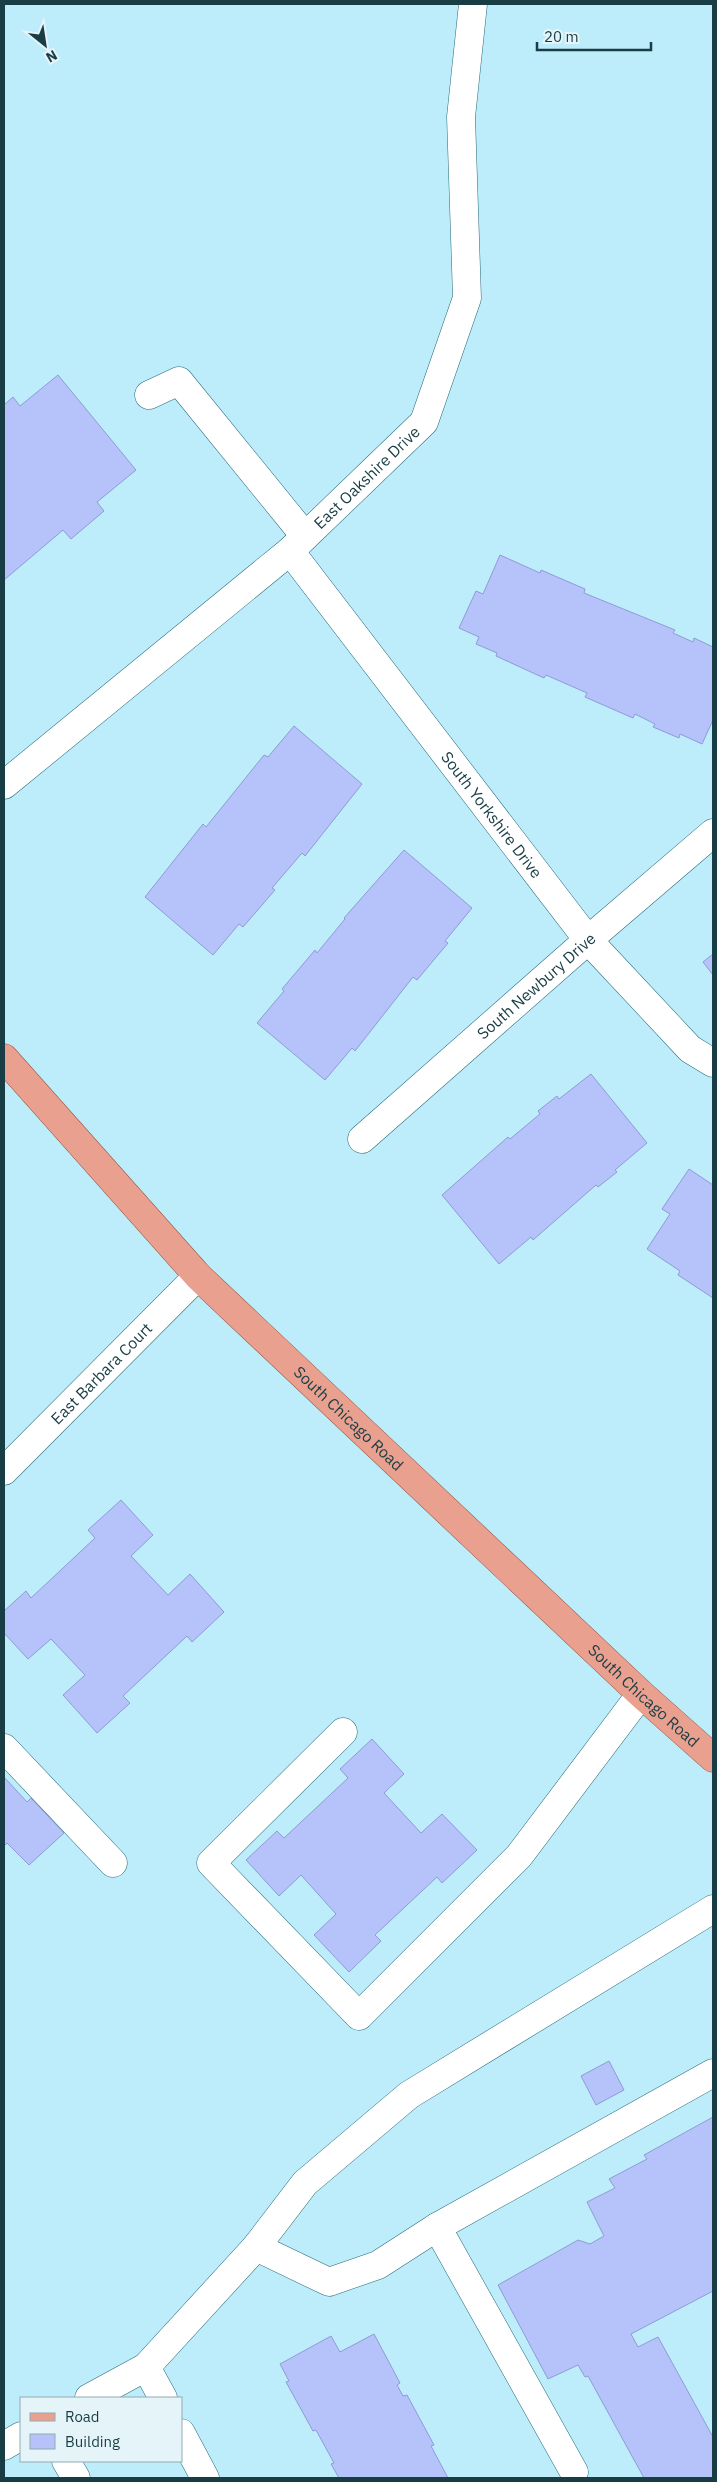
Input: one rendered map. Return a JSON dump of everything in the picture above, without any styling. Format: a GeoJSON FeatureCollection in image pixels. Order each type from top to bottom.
{"type":"FeatureCollection","features":[{"type":"Feature","properties":{"kind":"main road","name":"South Chicago Road"},"geometry":{"type":"LineString","coordinates":[[4,1058],[198,1276],[641,1694],[713,1758]]}},
{"type":"Feature","properties":{"kind":"street","name":"East Oakshire Drive"},"geometry":{"type":"LineString","coordinates":[[4,785],[297,544],[424,422],[467,298],[461,116],[473,4]]}},
{"type":"Feature","properties":{"kind":"street","name":"South Yorkshire Drive"},"geometry":{"type":"LineString","coordinates":[[149,395],[179,382],[588,940],[690,1049],[713,1063]]}},
{"type":"Feature","properties":{"kind":"street","name":"South Newbury Drive"},"geometry":{"type":"LineString","coordinates":[[362,1139],[713,833]]}},
{"type":"Feature","properties":{"kind":"street","name":"East Barbara Court"},"geometry":{"type":"LineString","coordinates":[[4,1471],[198,1276]]}},
{"type":"Feature","properties":{"kind":"street"},"geometry":{"type":"LineString","coordinates":[[343,1732],[211,1863],[359,2016],[519,1856],[641,1694]]}},
{"type":"Feature","properties":{"kind":"street"},"geometry":{"type":"LineString","coordinates":[[4,1748],[113,1863]]}},
{"type":"Feature","properties":{"kind":"street"},"geometry":{"type":"LineString","coordinates":[[91,2397],[146,2367],[256,2247],[305,2183],[408,2095],[713,1909]]}},
{"type":"Feature","properties":{"kind":"street"},"geometry":{"type":"LineString","coordinates":[[256,2247],[330,2282],[378,2264],[437,2226],[713,2073]]}},
{"type":"Feature","properties":{"kind":"street"},"geometry":{"type":"LineString","coordinates":[[437,2226],[574,2472]]}},
{"type":"Feature","properties":{"kind":"street"},"geometry":{"type":"LineString","coordinates":[[146,2367],[162,2397]]}},
{"type":"Feature","properties":{"kind":"street"},"geometry":{"type":"LineString","coordinates":[[182,2435],[205,2478]]}},
{"type":"Feature","properties":{"kind":"street"},"geometry":{"type":"LineString","coordinates":[[4,2446],[20,2437]]}},
{"type":"Feature","properties":{"kind":"street"},"geometry":{"type":"LineString","coordinates":[[67,2462],[76,2478]]}},
{"type":"Feature","properties":{"kind":"building"},"geometry":{"type":"Polygon","coordinates":[[[58,375],[136,470],[97,502],[104,511],[71,539],[63,530],[4,580],[4,405],[13,397],[20,406],[58,375]]]}},
{"type":"Feature","properties":{"kind":"building"},"geometry":{"type":"Polygon","coordinates":[[[500,555],[540,573],[541,570],[585,589],[584,593],[675,630],[673,633],[693,642],[694,638],[713,647],[713,720],[702,744],[680,734],[679,738],[653,727],[655,724],[635,714],[633,718],[585,697],[587,693],[546,675],[544,678],[496,656],[497,653],[476,644],[479,637],[459,628],[476,591],[483,594],[500,555]]]}},
{"type":"Feature","properties":{"kind":"building"},"geometry":{"type":"Polygon","coordinates":[[[294,726],[362,784],[305,856],[302,853],[272,888],[275,890],[243,927],[239,924],[213,955],[145,897],[203,824],[206,827],[264,755],[268,757],[294,726]]]}},
{"type":"Feature","properties":{"kind":"building"},"geometry":{"type":"Polygon","coordinates":[[[404,850],[472,908],[445,941],[448,943],[417,980],[413,977],[355,1051],[352,1048],[325,1080],[257,1023],[284,991],[282,989],[315,950],[317,953],[344,918],[404,850]]]}},
{"type":"Feature","properties":{"kind":"building"},"geometry":{"type":"Polygon","coordinates":[[[713,954],[713,975],[703,962],[713,954]]]}},
{"type":"Feature","properties":{"kind":"building"},"geometry":{"type":"Polygon","coordinates":[[[591,1074],[647,1143],[615,1170],[617,1172],[598,1187],[596,1185],[533,1240],[531,1237],[499,1264],[442,1195],[508,1137],[510,1139],[540,1114],[538,1111],[557,1096],[559,1099],[591,1074]]]}},
{"type":"Feature","properties":{"kind":"building"},"geometry":{"type":"Polygon","coordinates":[[[689,1169],[713,1185],[713,1298],[678,1275],[680,1271],[647,1249],[670,1214],[662,1209],[689,1169]]]}},
{"type":"Feature","properties":{"kind":"building"},"geometry":{"type":"Polygon","coordinates":[[[121,1500],[153,1535],[131,1556],[168,1595],[190,1574],[224,1612],[192,1642],[187,1636],[123,1696],[130,1703],[97,1733],[63,1695],[85,1675],[51,1639],[28,1659],[4,1633],[4,1611],[26,1591],[31,1598],[95,1538],[88,1530],[121,1500]]]}},
{"type":"Feature","properties":{"kind":"building"},"geometry":{"type":"Polygon","coordinates":[[[372,1739],[404,1774],[384,1793],[421,1833],[442,1814],[477,1850],[442,1883],[437,1877],[375,1935],[381,1941],[349,1972],[314,1935],[336,1914],[301,1875],[279,1896],[246,1860],[277,1831],[284,1838],[348,1778],[340,1769],[372,1739]]]}},
{"type":"Feature","properties":{"kind":"building"},"geometry":{"type":"Polygon","coordinates":[[[4,1777],[27,1802],[31,1798],[64,1833],[29,1865],[7,1843],[4,1846],[4,1777]]]}},
{"type":"Feature","properties":{"kind":"building"},"geometry":{"type":"Polygon","coordinates":[[[609,2061],[624,2090],[596,2105],[581,2076],[609,2061]]]}},
{"type":"Feature","properties":{"kind":"building"},"geometry":{"type":"Polygon","coordinates":[[[713,2117],[713,2291],[631,2334],[638,2347],[658,2337],[713,2437],[713,2478],[644,2478],[588,2376],[585,2377],[578,2365],[548,2379],[498,2285],[578,2240],[590,2244],[604,2236],[587,2202],[615,2188],[609,2179],[647,2159],[644,2155],[713,2117]]]}},
{"type":"Feature","properties":{"kind":"building"},"geometry":{"type":"Polygon","coordinates":[[[374,2334],[400,2383],[397,2385],[403,2396],[407,2395],[434,2445],[431,2446],[448,2478],[339,2478],[331,2464],[334,2463],[316,2430],[313,2431],[286,2382],[289,2381],[280,2364],[331,2336],[340,2352],[374,2334]]]}}]}
